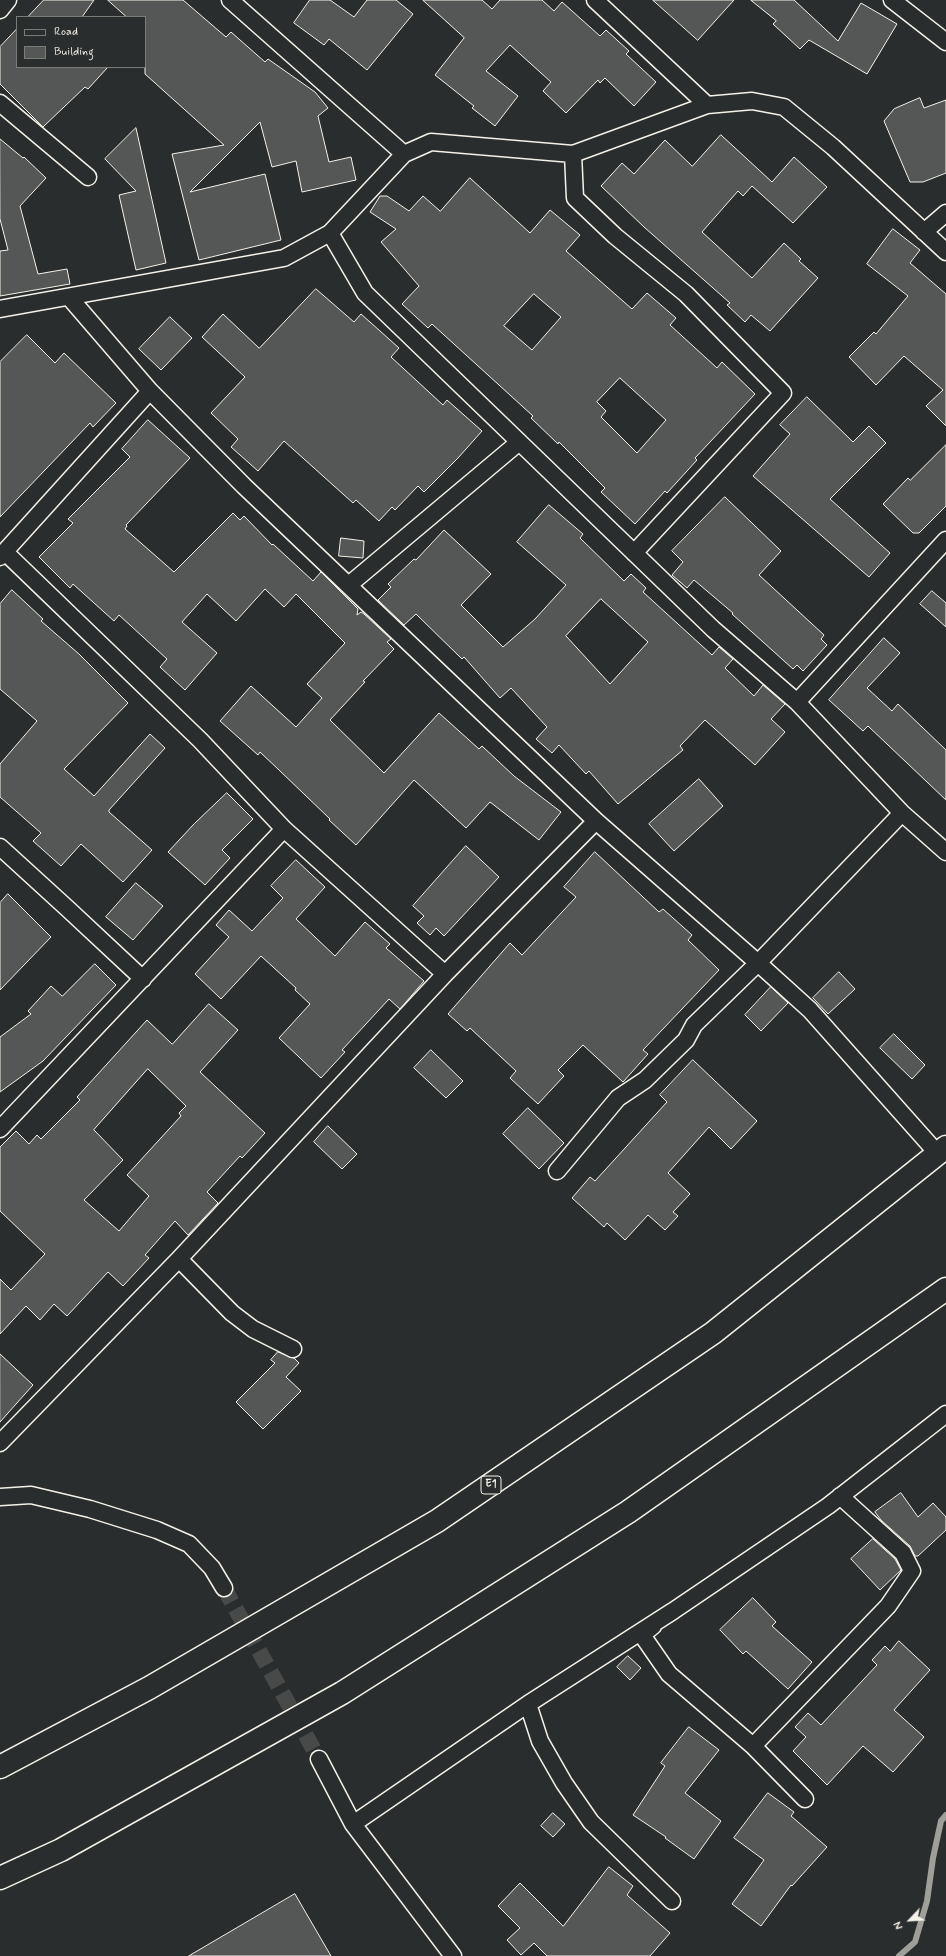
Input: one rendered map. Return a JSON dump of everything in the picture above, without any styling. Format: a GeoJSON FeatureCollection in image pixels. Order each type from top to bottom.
{"type":"FeatureCollection","features":[{"type":"Feature","properties":{"kind":"highway","name":"E1"},"geometry":{"type":"LineString","coordinates":[[0,1767],[148,1688],[437,1521],[713,1333],[942,1150]]}},
{"type":"Feature","properties":{"kind":"highway"},"geometry":{"type":"LineString","coordinates":[[0,1878],[61,1850],[342,1693],[628,1512],[946,1289]]}},
{"type":"Feature","properties":{"kind":"street"},"geometry":{"type":"LineString","coordinates":[[0,10],[8,0]]}},
{"type":"Feature","properties":{"kind":"street"},"geometry":{"type":"LineString","coordinates":[[230,0],[404,154]]}},
{"type":"Feature","properties":{"kind":"street"},"geometry":{"type":"LineString","coordinates":[[595,0],[707,105]]}},
{"type":"Feature","properties":{"kind":"street"},"geometry":{"type":"LineString","coordinates":[[892,0],[946,42]]}},
{"type":"Feature","properties":{"kind":"street"},"geometry":{"type":"LineString","coordinates":[[0,309],[284,258],[330,233],[404,154],[431,142],[573,154],[707,105],[752,101],[784,107],[833,147],[946,252]]}},
{"type":"Feature","properties":{"kind":"street"},"geometry":{"type":"LineString","coordinates":[[0,103],[88,177]]}},
{"type":"Feature","properties":{"kind":"street"},"geometry":{"type":"LineString","coordinates":[[573,154],[575,198],[615,236],[686,294],[783,393],[634,553]]}},
{"type":"Feature","properties":{"kind":"street"},"geometry":{"type":"LineString","coordinates":[[924,232],[946,214]]}},
{"type":"Feature","properties":{"kind":"street"},"geometry":{"type":"LineString","coordinates":[[330,233],[365,293],[712,629],[797,702],[902,813],[946,852]]}},
{"type":"Feature","properties":{"kind":"street"},"geometry":{"type":"LineString","coordinates":[[69,297],[150,391],[244,486],[350,584],[596,821],[810,1010],[942,1150]]}},
{"type":"Feature","properties":{"kind":"street"},"geometry":{"type":"LineString","coordinates":[[150,391],[2,554],[200,740],[284,828],[445,974]]}},
{"type":"Feature","properties":{"kind":"street"},"geometry":{"type":"LineString","coordinates":[[350,584],[518,442]]}},
{"type":"Feature","properties":{"kind":"street"},"geometry":{"type":"LineString","coordinates":[[797,702],[946,540]]}},
{"type":"Feature","properties":{"kind":"street"},"geometry":{"type":"LineString","coordinates":[[556,1171],[618,1098],[645,1080],[686,1040],[694,1025],[758,963],[902,813]]}},
{"type":"Feature","properties":{"kind":"street"},"geometry":{"type":"LineString","coordinates":[[0,1443],[179,1260],[445,974],[596,821]]}},
{"type":"Feature","properties":{"kind":"street"},"geometry":{"type":"LineString","coordinates":[[0,1129],[284,828]]}},
{"type":"Feature","properties":{"kind":"street"},"geometry":{"type":"LineString","coordinates":[[0,847],[143,979]]}},
{"type":"Feature","properties":{"kind":"street"},"geometry":{"type":"LineString","coordinates":[[179,1260],[232,1313],[253,1329],[293,1349]]}},
{"type":"Feature","properties":{"kind":"street"},"geometry":{"type":"LineString","coordinates":[[353,1824],[528,1704],[673,1611],[828,1506],[946,1414]]}},
{"type":"Feature","properties":{"kind":"street"},"geometry":{"type":"LineString","coordinates":[[0,1497],[31,1495],[90,1509],[157,1530],[190,1544],[212,1568],[224,1588]]}},
{"type":"Feature","properties":{"kind":"street"},"geometry":{"type":"LineString","coordinates":[[753,1746],[888,1606],[912,1571],[903,1553],[840,1496]]}},
{"type":"Feature","properties":{"kind":"street"},"geometry":{"type":"LineString","coordinates":[[673,1611],[642,1635],[669,1674],[753,1746],[805,1799]]}},
{"type":"Feature","properties":{"kind":"street"},"geometry":{"type":"LineString","coordinates":[[528,1704],[540,1741],[564,1783],[591,1822],[672,1901]]}},
{"type":"Feature","properties":{"kind":"street"},"geometry":{"type":"LineString","coordinates":[[319,1759],[353,1824],[453,1956]]}},
{"type":"Feature","properties":{"kind":"building"},"geometry":{"type":"Polygon","coordinates":[[[44,0],[94,0],[83,16],[29,16],[44,0]]]}},
{"type":"Feature","properties":{"kind":"building"},"geometry":{"type":"Polygon","coordinates":[[[108,0],[183,0],[226,37],[231,32],[265,62],[268,59],[315,92],[328,108],[318,116],[329,162],[351,157],[356,180],[302,192],[296,161],[272,167],[260,122],[190,192],[265,174],[281,240],[199,260],[172,154],[224,145],[145,74],[146,16],[126,16],[108,0]]]}},
{"type":"Feature","properties":{"kind":"building"},"geometry":{"type":"Polygon","coordinates":[[[310,0],[330,0],[354,17],[367,0],[396,0],[413,14],[367,70],[329,39],[324,45],[294,23],[310,0]]]}},
{"type":"Feature","properties":{"kind":"building"},"geometry":{"type":"Polygon","coordinates":[[[423,0],[482,0],[492,9],[500,0],[542,0],[554,11],[562,2],[600,36],[606,30],[629,51],[626,54],[656,82],[634,106],[605,78],[600,83],[598,80],[566,113],[543,91],[551,82],[510,45],[486,71],[518,96],[495,126],[472,108],[474,106],[435,75],[464,38],[423,0]]]}},
{"type":"Feature","properties":{"kind":"building"},"geometry":{"type":"Polygon","coordinates":[[[653,0],[734,0],[698,40],[653,0]]]}},
{"type":"Feature","properties":{"kind":"building"},"geometry":{"type":"Polygon","coordinates":[[[751,0],[794,0],[838,41],[861,3],[897,24],[867,74],[809,40],[800,49],[773,24],[776,21],[751,0]]]}},
{"type":"Feature","properties":{"kind":"building"},"geometry":{"type":"Polygon","coordinates":[[[16,30],[16,68],[107,68],[88,89],[85,87],[43,127],[0,84],[0,47],[16,30]]]}},
{"type":"Feature","properties":{"kind":"building"},"geometry":{"type":"Polygon","coordinates":[[[920,98],[924,108],[946,100],[946,173],[923,182],[910,182],[884,121],[894,109],[920,98]]]}},
{"type":"Feature","properties":{"kind":"building"},"geometry":{"type":"Polygon","coordinates":[[[136,128],[166,263],[136,270],[119,195],[136,191],[105,159],[136,128]]]}},
{"type":"Feature","properties":{"kind":"building"},"geometry":{"type":"Polygon","coordinates":[[[721,135],[772,182],[794,157],[827,187],[793,223],[752,186],[743,196],[738,191],[702,232],[752,278],[784,243],[801,259],[799,261],[818,278],[770,331],[751,315],[745,322],[727,305],[730,303],[644,227],[601,186],[622,163],[634,174],[665,140],[692,166],[721,135]]]}},
{"type":"Feature","properties":{"kind":"building"},"geometry":{"type":"Polygon","coordinates":[[[0,139],[23,158],[24,157],[46,178],[20,206],[38,274],[67,269],[70,284],[0,296],[0,251],[8,250],[0,219],[0,139]]]}},
{"type":"Feature","properties":{"kind":"building"},"geometry":{"type":"Polygon","coordinates":[[[470,178],[530,233],[550,210],[580,235],[566,251],[632,309],[647,293],[676,318],[670,325],[717,368],[722,362],[755,394],[695,458],[697,460],[667,493],[665,491],[635,524],[601,492],[605,488],[559,442],[558,444],[531,418],[533,416],[432,324],[428,328],[402,304],[419,286],[381,242],[396,229],[370,212],[380,196],[387,196],[409,211],[423,196],[440,211],[470,178]],[[534,294],[504,326],[532,350],[561,317],[534,294]],[[620,378],[597,402],[606,411],[601,417],[637,453],[666,420],[620,378]]]}},
{"type":"Feature","properties":{"kind":"building"},"geometry":{"type":"Polygon","coordinates":[[[893,229],[920,250],[910,263],[946,294],[946,426],[926,406],[943,390],[904,356],[876,385],[849,357],[874,332],[876,334],[908,296],[867,264],[893,229]]]}},
{"type":"Feature","properties":{"kind":"building"},"geometry":{"type":"Polygon","coordinates":[[[316,289],[354,322],[361,314],[399,348],[391,357],[443,405],[447,400],[482,431],[458,458],[424,492],[418,486],[395,510],[392,507],[379,521],[356,500],[353,503],[284,441],[258,471],[231,447],[238,439],[211,413],[245,377],[202,337],[223,314],[259,348],[316,289]]]}},
{"type":"Feature","properties":{"kind":"building"},"geometry":{"type":"Polygon","coordinates":[[[170,317],[192,338],[161,370],[139,349],[170,317]]]}},
{"type":"Feature","properties":{"kind":"building"},"geometry":{"type":"Polygon","coordinates":[[[27,335],[55,363],[64,353],[116,403],[93,427],[90,423],[0,517],[0,362],[27,335]]]}},
{"type":"Feature","properties":{"kind":"building"},"geometry":{"type":"Polygon","coordinates":[[[807,397],[853,442],[869,426],[886,443],[830,499],[890,553],[869,577],[753,476],[790,434],[780,425],[807,397]]]}},
{"type":"Feature","properties":{"kind":"building"},"geometry":{"type":"Polygon","coordinates":[[[148,420],[190,458],[126,525],[127,526],[125,529],[174,572],[233,513],[240,520],[244,516],[272,545],[273,544],[313,581],[321,572],[358,609],[357,615],[361,612],[364,614],[391,639],[387,642],[394,649],[363,681],[365,682],[330,720],[384,773],[439,713],[479,749],[482,746],[514,776],[561,812],[539,840],[490,802],[466,828],[414,780],[356,845],[260,752],[258,755],[220,721],[251,686],[296,727],[322,698],[307,684],[345,643],[296,594],[284,607],[265,589],[236,621],[207,594],[182,622],[217,653],[185,690],[160,667],[167,659],[119,615],[114,621],[73,584],[70,588],[39,557],[73,523],[68,519],[130,457],[122,449],[148,420]]]}},
{"type":"Feature","properties":{"kind":"building"},"geometry":{"type":"Polygon","coordinates":[[[946,445],[946,506],[919,533],[913,533],[883,504],[908,478],[910,480],[946,445]]]}},
{"type":"Feature","properties":{"kind":"building"},"geometry":{"type":"Polygon","coordinates":[[[725,497],[781,551],[759,575],[824,635],[821,639],[827,645],[803,671],[797,665],[793,669],[732,614],[733,613],[694,580],[687,588],[672,575],[683,562],[672,551],[725,497]]]}},
{"type":"Feature","properties":{"kind":"building"},"geometry":{"type":"Polygon","coordinates":[[[549,505],[583,534],[580,538],[624,581],[631,574],[646,588],[643,592],[712,655],[719,647],[733,659],[725,668],[754,696],[763,685],[785,704],[771,719],[785,732],[755,765],[705,720],[680,746],[683,750],[618,804],[589,771],[586,774],[559,745],[552,753],[536,739],[547,727],[511,688],[500,698],[464,657],[462,659],[416,614],[404,625],[378,600],[391,587],[388,584],[414,559],[416,560],[444,530],[491,574],[461,605],[503,647],[535,619],[566,585],[517,542],[549,505]],[[601,599],[566,636],[610,684],[648,642],[601,599]]]}},
{"type":"Feature","properties":{"kind":"building"},"geometry":{"type":"Polygon","coordinates":[[[341,538],[364,541],[363,558],[339,556],[341,538]]]}},
{"type":"Feature","properties":{"kind":"building"},"geometry":{"type":"Polygon","coordinates":[[[12,590],[43,619],[41,621],[79,654],[128,703],[64,769],[94,796],[150,734],[165,748],[109,810],[109,812],[152,850],[123,882],[81,844],[61,866],[33,841],[41,833],[0,797],[0,764],[37,721],[0,689],[0,604],[12,590]]]}},
{"type":"Feature","properties":{"kind":"building"},"geometry":{"type":"Polygon","coordinates":[[[932,591],[946,603],[946,627],[920,604],[932,591]]]}},
{"type":"Feature","properties":{"kind":"building"},"geometry":{"type":"Polygon","coordinates":[[[884,638],[900,653],[867,688],[892,711],[898,704],[946,750],[946,800],[868,726],[863,731],[829,700],[884,638]]]}},
{"type":"Feature","properties":{"kind":"building"},"geometry":{"type":"Polygon","coordinates":[[[699,779],[723,806],[674,851],[649,824],[699,779]]]}},
{"type":"Feature","properties":{"kind":"building"},"geometry":{"type":"Polygon","coordinates":[[[227,793],[253,819],[222,850],[230,858],[205,885],[168,852],[194,824],[227,793]]]}},
{"type":"Feature","properties":{"kind":"building"},"geometry":{"type":"Polygon","coordinates":[[[466,846],[499,877],[444,936],[436,928],[430,935],[417,923],[424,916],[413,906],[466,846]]]}},
{"type":"Feature","properties":{"kind":"building"},"geometry":{"type":"Polygon","coordinates":[[[595,852],[659,912],[663,909],[692,935],[688,940],[719,970],[643,1050],[648,1054],[623,1082],[583,1045],[558,1070],[564,1076],[538,1104],[510,1078],[516,1071],[470,1028],[467,1031],[448,1014],[510,943],[522,955],[576,897],[564,887],[595,852]]]}},
{"type":"Feature","properties":{"kind":"building"},"geometry":{"type":"Polygon","coordinates":[[[296,860],[325,887],[296,919],[335,956],[365,922],[390,944],[386,948],[424,981],[400,1009],[389,999],[342,1050],[345,1052],[321,1078],[279,1038],[310,1004],[295,990],[296,988],[261,956],[221,999],[195,974],[229,937],[216,925],[229,910],[252,931],[283,898],[271,886],[296,860]]]}},
{"type":"Feature","properties":{"kind":"building"},"geometry":{"type":"Polygon","coordinates":[[[136,883],[163,906],[133,940],[106,917],[136,883]]]}},
{"type":"Feature","properties":{"kind":"building"},"geometry":{"type":"Polygon","coordinates":[[[8,894],[51,937],[0,990],[0,903],[8,894]]]}},
{"type":"Feature","properties":{"kind":"building"},"geometry":{"type":"Polygon","coordinates":[[[95,964],[116,985],[43,1061],[0,1092],[0,1037],[31,1014],[28,1011],[51,986],[62,996],[95,964]]]}},
{"type":"Feature","properties":{"kind":"building"},"geometry":{"type":"Polygon","coordinates":[[[839,972],[855,989],[828,1014],[813,998],[839,972]]]}},
{"type":"Feature","properties":{"kind":"building"},"geometry":{"type":"Polygon","coordinates":[[[771,987],[788,1003],[761,1031],[745,1015],[771,987]]]}},
{"type":"Feature","properties":{"kind":"building"},"geometry":{"type":"Polygon","coordinates":[[[209,1004],[238,1030],[200,1072],[265,1133],[242,1158],[240,1156],[207,1192],[218,1203],[188,1235],[175,1221],[145,1255],[149,1258],[123,1286],[108,1272],[67,1316],[54,1304],[40,1320],[26,1306],[0,1334],[0,1279],[11,1290],[45,1254],[0,1211],[0,1147],[16,1131],[29,1144],[37,1135],[41,1139],[80,1100],[77,1097],[147,1020],[172,1044],[209,1004]],[[148,1069],[94,1130],[123,1160],[84,1200],[119,1231],[149,1196],[127,1175],[181,1116],[179,1113],[186,1106],[148,1069]]]}},
{"type":"Feature","properties":{"kind":"building"},"geometry":{"type":"Polygon","coordinates":[[[894,1034],[925,1065],[912,1079],[880,1048],[894,1034]]]}},
{"type":"Feature","properties":{"kind":"building"},"geometry":{"type":"Polygon","coordinates":[[[431,1050],[463,1081],[446,1098],[414,1068],[431,1050]]]}},
{"type":"Feature","properties":{"kind":"building"},"geometry":{"type":"Polygon","coordinates":[[[693,1060],[757,1121],[731,1149],[709,1127],[668,1173],[690,1194],[673,1212],[678,1216],[665,1230],[648,1215],[625,1240],[607,1223],[604,1227],[572,1198],[590,1177],[595,1181],[667,1102],[660,1095],[693,1060]]]}},
{"type":"Feature","properties":{"kind":"building"},"geometry":{"type":"Polygon","coordinates":[[[528,1108],[564,1143],[539,1169],[503,1134],[528,1108]]]}},
{"type":"Feature","properties":{"kind":"building"},"geometry":{"type":"Polygon","coordinates":[[[328,1126],[357,1154],[342,1169],[314,1142],[328,1126]]]}},
{"type":"Feature","properties":{"kind":"building"},"geometry":{"type":"Polygon","coordinates":[[[278,1352],[294,1358],[299,1363],[286,1377],[301,1391],[263,1429],[236,1402],[275,1363],[271,1360],[278,1352]]]}},
{"type":"Feature","properties":{"kind":"building"},"geometry":{"type":"Polygon","coordinates":[[[0,1354],[33,1385],[0,1422],[0,1354]]]}},
{"type":"Feature","properties":{"kind":"building"},"geometry":{"type":"Polygon","coordinates":[[[901,1493],[918,1517],[933,1503],[946,1517],[946,1530],[918,1556],[915,1556],[910,1546],[881,1520],[875,1512],[901,1493]]]}},
{"type":"Feature","properties":{"kind":"building"},"geometry":{"type":"Polygon","coordinates":[[[873,1539],[895,1559],[901,1570],[880,1590],[851,1559],[873,1539]]]}},
{"type":"Feature","properties":{"kind":"building"},"geometry":{"type":"Polygon","coordinates":[[[753,1598],[776,1622],[772,1626],[812,1662],[788,1689],[746,1651],[743,1654],[720,1630],[753,1598]]]}},
{"type":"Feature","properties":{"kind":"building"},"geometry":{"type":"Polygon","coordinates":[[[899,1641],[930,1670],[894,1710],[924,1737],[893,1772],[863,1746],[827,1785],[793,1751],[806,1737],[795,1727],[808,1713],[821,1725],[877,1665],[872,1660],[885,1646],[890,1651],[899,1641]]]}},
{"type":"Feature","properties":{"kind":"building"},"geometry":{"type":"Polygon","coordinates":[[[628,1656],[641,1668],[630,1680],[617,1667],[628,1656]]]}},
{"type":"Feature","properties":{"kind":"building"},"geometry":{"type":"Polygon","coordinates":[[[689,1727],[719,1750],[685,1793],[721,1821],[694,1859],[665,1838],[666,1837],[633,1815],[665,1766],[661,1763],[689,1727]]]}},
{"type":"Feature","properties":{"kind":"building"},"geometry":{"type":"Polygon","coordinates":[[[768,1793],[794,1812],[791,1816],[827,1847],[792,1886],[791,1885],[761,1926],[732,1904],[764,1860],[734,1838],[768,1793]]]}},
{"type":"Feature","properties":{"kind":"building"},"geometry":{"type":"Polygon","coordinates":[[[553,1813],[565,1824],[553,1837],[541,1826],[553,1813]]]}},
{"type":"Feature","properties":{"kind":"building"},"geometry":{"type":"Polygon","coordinates":[[[609,1867],[633,1886],[627,1895],[670,1933],[650,1956],[547,1956],[534,1943],[521,1955],[507,1940],[520,1928],[498,1906],[520,1883],[563,1926],[609,1867]]]}},
{"type":"Feature","properties":{"kind":"building"},"geometry":{"type":"Polygon","coordinates":[[[295,1894],[331,1956],[189,1956],[295,1894]]]}},
{"type":"Feature","properties":{"kind":"waterway"},"geometry":{"type":"LineString","coordinates":[[899,1956],[915,1942],[927,1901],[933,1858],[941,1821],[946,1815]]}},
{"type":"Feature","properties":{"kind":"tunnel"},"geometry":{"type":"LineString","coordinates":[[224,1588],[319,1759]]}}]}
